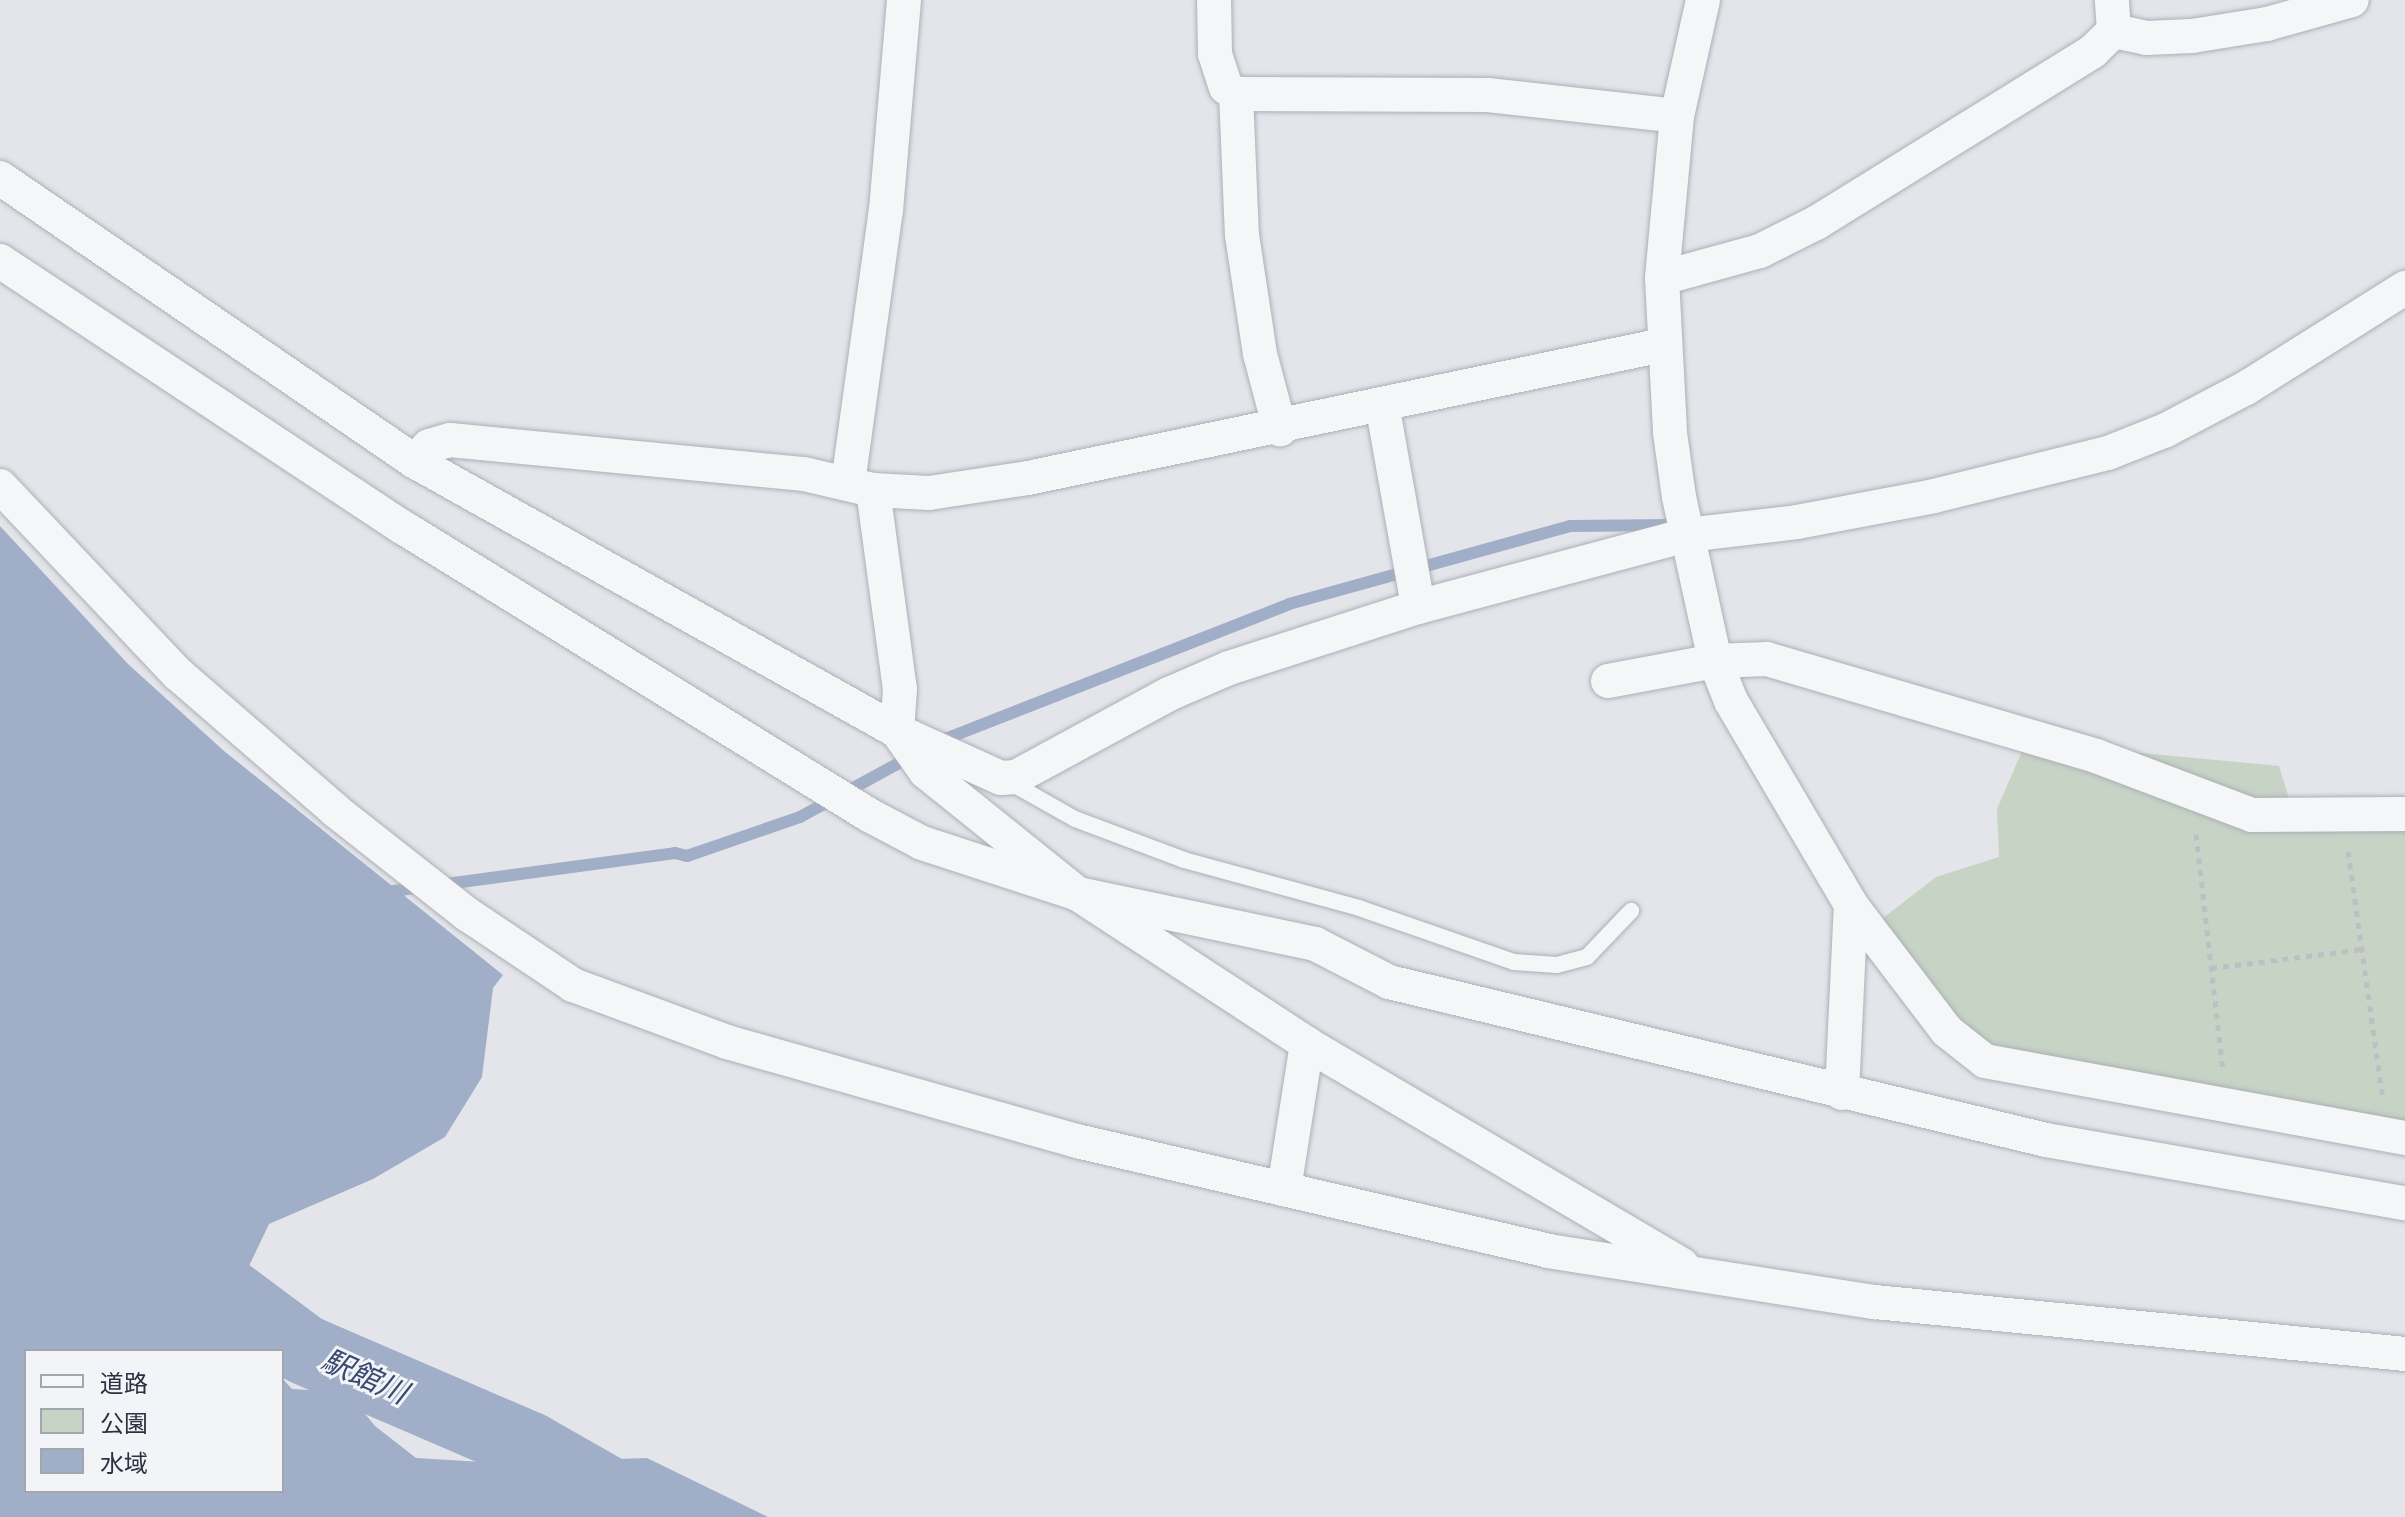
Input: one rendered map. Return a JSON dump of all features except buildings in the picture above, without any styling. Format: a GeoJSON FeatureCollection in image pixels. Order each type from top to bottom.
{"type":"FeatureCollection","features":[{"type":"Feature","properties":{"kind":"street"},"geometry":{"type":"LineString","coordinates":[[904,0],[860,486],[900,689],[897,731],[926,772],[1078,894],[1307,1044],[1699,1274]]}},
{"type":"Feature","properties":{"kind":"street"},"geometry":{"type":"LineString","coordinates":[[1214,0],[1215,54],[1226,87],[1236,94],[1488,95],[1677,116]]}},
{"type":"Feature","properties":{"kind":"street"},"geometry":{"type":"LineString","coordinates":[[1703,0],[1677,116],[1662,278],[1663,345],[1670,433],[1687,535],[1715,661],[1751,739],[1851,905],[1947,1031],[1975,1057],[1999,1067],[2397,1137]]}},
{"type":"Feature","properties":{"kind":"street"},"geometry":{"type":"LineString","coordinates":[[1662,278],[1760,251],[1816,223],[2093,51],[2113,15],[2146,38],[2192,36],[2267,24],[2352,0]]}},
{"type":"Feature","properties":{"kind":"street"},"geometry":{"type":"LineString","coordinates":[[1236,94],[1242,235],[1260,354],[1280,429]]}},
{"type":"Feature","properties":{"kind":"street"},"geometry":{"type":"LineString","coordinates":[[0,178],[414,461],[897,731],[1001,778],[1016,777],[1208,677],[1418,607],[1687,535],[1797,522],[1934,496],[2108,453],[2236,393],[2405,288]]}},
{"type":"Feature","properties":{"kind":"street"},"geometry":{"type":"LineString","coordinates":[[0,261],[391,520],[869,815],[922,843],[1078,894],[1315,944],[1389,982],[1842,1093],[2193,1169],[2405,1203]]}},
{"type":"Feature","properties":{"kind":"street"},"geometry":{"type":"LineString","coordinates":[[414,461],[429,446],[450,440],[929,493],[1028,478],[1280,429],[1382,404],[1663,345]]}},
{"type":"Feature","properties":{"kind":"street"},"geometry":{"type":"LineString","coordinates":[[1382,404],[1418,607]]}},
{"type":"Feature","properties":{"kind":"street"},"geometry":{"type":"LineString","coordinates":[[0,486],[189,684],[347,820],[467,914],[573,985],[727,1042],[937,1104],[1548,1251],[1875,1302],[2405,1354]]}},
{"type":"Feature","properties":{"kind":"street"},"geometry":{"type":"LineString","coordinates":[[1608,681],[1715,661],[1767,659],[1988,722],[2252,815],[2405,814]]}},
{"type":"Feature","properties":{"kind":"street"},"geometry":{"type":"LineString","coordinates":[[1842,1093],[1851,905]]}},
{"type":"Feature","properties":{"kind":"street"},"geometry":{"type":"LineString","coordinates":[[1284,1189],[1307,1044]]}},
{"type":"Feature","properties":{"kind":"lane"},"geometry":{"type":"LineString","coordinates":[[1001,778],[1075,819],[1184,860],[1359,908],[1514,962],[1557,965],[1587,957],[1631,911]]}},
{"type":"Feature","properties":{"kind":"path"},"geometry":{"type":"LineString","coordinates":[[2191,793],[2228,1108]]}},
{"type":"Feature","properties":{"kind":"path"},"geometry":{"type":"LineString","coordinates":[[2342,815],[2397,1137]]}},
{"type":"Feature","properties":{"kind":"path"},"geometry":{"type":"LineString","coordinates":[[2211,968],[2363,949]]}},
{"type":"Feature","properties":{"kind":"green space"},"geometry":{"type":"Polygon","coordinates":[[[2026,742],[2279,766],[2290,802],[2405,814],[2405,1130],[1984,1051],[1878,922],[1936,877],[1999,857],[1997,809],[2026,742]]]}},
{"type":"Feature","properties":{"kind":"water"},"geometry":{"type":"Polygon","coordinates":[[[0,526],[128,664],[224,751],[503,975],[493,988],[482,1077],[445,1137],[373,1179],[269,1224],[248,1268],[247,1323],[261,1349],[24,1349],[24,1493],[284,1493],[284,1380],[292,1389],[347,1392],[375,1426],[416,1458],[499,1463],[647,1458],[768,1517],[0,1517],[0,526]]]}},
{"type":"Feature","properties":{"kind":"waterway"},"geometry":{"type":"LineString","coordinates":[[935,743],[1289,604],[1570,526],[1672,525]]}},
{"type":"Feature","properties":{"kind":"waterway"},"geometry":{"type":"LineString","coordinates":[[439,885],[675,853],[687,856],[800,817],[912,756]]}},
{"type":"Feature","properties":{"kind":"waterway"},"geometry":{"type":"LineString","coordinates":[[380,893],[421,887]]}},
{"type":"Feature","properties":{"kind":"waterway","name":"駅館川"},"geometry":{"type":"LineString","coordinates":[[169,1249],[305,1350],[530,1447],[653,1517]]}}]}
